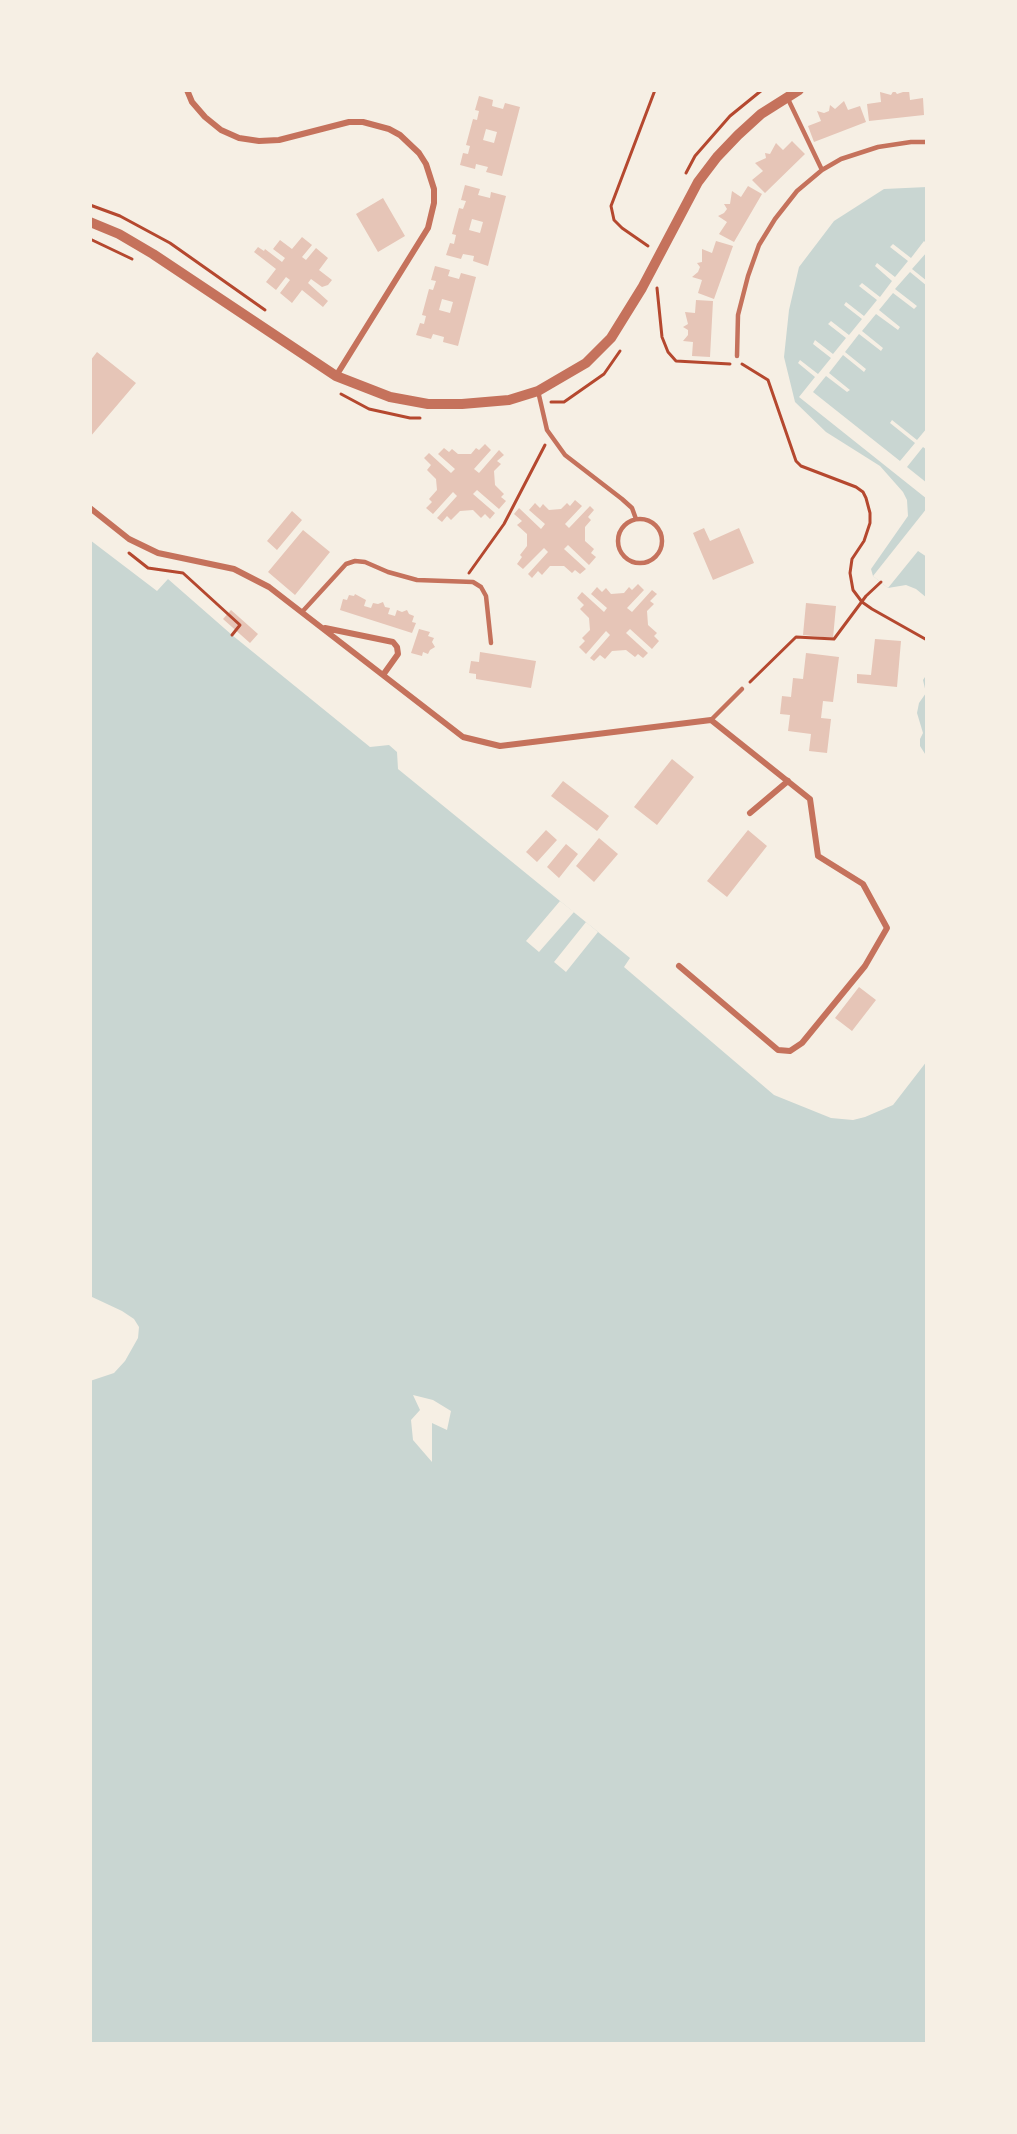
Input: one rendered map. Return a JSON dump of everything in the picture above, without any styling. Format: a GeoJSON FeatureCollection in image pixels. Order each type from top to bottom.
{"type":"FeatureCollection","features":[{"type":"Feature","properties":{"kind":"street"},"geometry":{"type":"LineString","coordinates":[[186,90],[192,102],[205,117],[221,130],[239,138],[259,141],[279,140],[350,122],[363,122],[389,129],[400,135],[411,143],[426,164],[433,183],[435,202],[429,228],[336,376]]}},
{"type":"Feature","properties":{"kind":"street"},"geometry":{"type":"LineString","coordinates":[[90,222],[119,234],[153,254],[336,376],[390,397],[429,404],[462,404],[540,397],[586,363],[611,338],[642,288],[698,182],[738,135],[761,114],[799,90]]}},
{"type":"Feature","properties":{"kind":"street"},"geometry":{"type":"LineString","coordinates":[[90,508],[129,539],[158,553],[234,570],[269,587],[463,737],[500,746],[711,720],[810,799],[818,856],[863,884],[887,928],[865,966],[802,1043],[790,1051],[778,1050],[679,966]]}},
{"type":"Feature","properties":{"kind":"street"},"geometry":{"type":"LineString","coordinates":[[321,627],[393,642],[398,654],[383,675]]}},
{"type":"Feature","properties":{"kind":"street"},"geometry":{"type":"LineString","coordinates":[[750,813],[788,781]]}},
{"type":"Feature","properties":{"kind":"lane"},"geometry":{"type":"LineString","coordinates":[[786,97],[822,170]]}},
{"type":"Feature","properties":{"kind":"lane"},"geometry":{"type":"LineString","coordinates":[[737,356],[738,315],[759,245],[797,190],[822,170],[842,159],[878,147],[927,142]]}},
{"type":"Feature","properties":{"kind":"lane"},"geometry":{"type":"LineString","coordinates":[[540,397],[547,430],[565,455],[632,508],[636,519]]}},
{"type":"Feature","properties":{"kind":"lane"},"geometry":{"type":"LineString","coordinates":[[636,519],[652,522],[657,527],[662,542],[657,556],[643,563],[636,563],[624,557],[617,544],[620,531],[630,521],[636,519]]}},
{"type":"Feature","properties":{"kind":"lane"},"geometry":{"type":"LineString","coordinates":[[302,612],[346,564],[356,561],[365,562],[388,572],[417,580],[432,582],[463,580],[481,587],[486,596],[491,643]]}},
{"type":"Feature","properties":{"kind":"lane"},"geometry":{"type":"LineString","coordinates":[[711,720],[742,689]]}},
{"type":"Feature","properties":{"kind":"path"},"geometry":{"type":"LineString","coordinates":[[652,238],[648,246],[622,228],[614,220],[611,206],[655,90]]}},
{"type":"Feature","properties":{"kind":"path"},"geometry":{"type":"LineString","coordinates":[[685,175],[695,156],[730,116],[762,90]]}},
{"type":"Feature","properties":{"kind":"path"},"geometry":{"type":"LineString","coordinates":[[90,205],[120,216],[170,243],[266,311]]}},
{"type":"Feature","properties":{"kind":"path"},"geometry":{"type":"LineString","coordinates":[[90,239],[141,264]]}},
{"type":"Feature","properties":{"kind":"path"},"geometry":{"type":"LineString","coordinates":[[651,296],[657,286],[662,337],[668,352],[676,361],[728,364],[735,361],[763,376],[768,380],[796,461],[801,466],[856,487],[862,492],[870,513],[870,523],[864,542],[852,559],[850,573],[854,590],[862,602],[927,640]]}},
{"type":"Feature","properties":{"kind":"path"},"geometry":{"type":"LineString","coordinates":[[540,397],[564,402],[604,374],[621,349]]}},
{"type":"Feature","properties":{"kind":"path"},"geometry":{"type":"LineString","coordinates":[[339,393],[369,409],[410,418],[429,417]]}},
{"type":"Feature","properties":{"kind":"path"},"geometry":{"type":"LineString","coordinates":[[463,580],[504,524],[551,435]]}},
{"type":"Feature","properties":{"kind":"path"},"geometry":{"type":"LineString","coordinates":[[123,548],[148,568],[183,573],[240,625],[232,635]]}},
{"type":"Feature","properties":{"kind":"path"},"geometry":{"type":"LineString","coordinates":[[742,689],[796,637],[834,639],[880,582]]}},
{"type":"Feature","properties":{"kind":"shaded area"},"geometry":{"type":"Polygon","coordinates":[[[927,187],[927,598],[916,589],[906,585],[888,588],[873,576],[871,569],[908,516],[907,500],[903,492],[880,466],[826,432],[795,402],[784,357],[789,310],[799,267],[834,221],[884,189],[927,187]]]}},
{"type":"Feature","properties":{"kind":"shaded area"},"geometry":{"type":"Polygon","coordinates":[[[90,540],[157,591],[168,579],[232,635],[370,747],[389,745],[397,752],[398,769],[630,958],[624,967],[774,1095],[831,1118],[853,1120],[893,1105],[927,1061],[927,2044],[90,2044],[90,1381],[114,1373],[125,1361],[138,1338],[139,1327],[134,1319],[122,1311],[90,1296],[90,540]],[[413,1395],[420,1410],[411,1420],[413,1440],[432,1462],[432,1423],[447,1430],[451,1411],[433,1400],[413,1395]]]}},
{"type":"Feature","properties":{"kind":"shaded area"},"geometry":{"type":"Polygon","coordinates":[[[927,674],[927,757],[920,746],[923,733],[917,713],[919,703],[926,693],[923,680],[927,674]]]}},
{"type":"Feature","properties":{"kind":"pier"},"geometry":{"type":"Polygon","coordinates":[[[924,241],[927,244],[927,252],[912,269],[927,281],[927,286],[910,272],[895,289],[917,306],[914,309],[893,293],[879,310],[900,327],[898,330],[876,314],[862,331],[883,348],[881,351],[859,334],[845,352],[866,369],[864,372],[843,355],[829,373],[850,390],[847,392],[826,376],[813,392],[900,461],[915,443],[890,423],[892,420],[917,440],[927,428],[927,450],[923,447],[907,467],[927,483],[927,499],[799,397],[815,377],[798,363],[800,360],[818,374],[831,358],[813,344],[815,340],[833,354],[846,338],[828,324],[831,321],[849,335],[862,319],[844,305],[846,302],[864,316],[877,300],[859,286],[862,283],[880,297],[892,281],[875,266],[877,263],[895,277],[908,261],[890,247],[893,244],[911,258],[924,241]]]}},
{"type":"Feature","properties":{"kind":"pier"},"geometry":{"type":"Polygon","coordinates":[[[927,508],[927,557],[918,551],[888,588],[873,576],[927,508]]]}},
{"type":"Feature","properties":{"kind":"pier"},"geometry":{"type":"Polygon","coordinates":[[[560,901],[574,912],[539,952],[526,941],[560,901]]]}},
{"type":"Feature","properties":{"kind":"pier"},"geometry":{"type":"Polygon","coordinates":[[[586,922],[598,932],[566,972],[554,962],[586,922]]]}},
{"type":"Feature","properties":{"kind":"building"},"geometry":{"type":"Polygon","coordinates":[[[894,90],[897,94],[909,90],[910,100],[923,98],[924,115],[869,121],[867,104],[881,102],[880,92],[891,95],[894,90]]]}},
{"type":"Feature","properties":{"kind":"building"},"geometry":{"type":"Polygon","coordinates":[[[479,96],[493,100],[492,106],[503,109],[505,103],[520,107],[502,176],[486,172],[488,167],[476,164],[475,169],[460,165],[463,153],[468,154],[470,146],[466,145],[473,119],[477,120],[479,111],[475,110],[479,96]],[[486,129],[483,140],[494,143],[497,132],[486,129]]]}},
{"type":"Feature","properties":{"kind":"building"},"geometry":{"type":"Polygon","coordinates":[[[844,101],[848,110],[860,106],[866,122],[814,142],[808,126],[821,121],[817,111],[824,113],[829,111],[830,105],[835,109],[844,101]]]}},
{"type":"Feature","properties":{"kind":"building"},"geometry":{"type":"Polygon","coordinates":[[[792,141],[805,154],[765,193],[752,180],[763,171],[755,163],[766,158],[765,153],[770,154],[776,143],[783,150],[792,141]]]}},
{"type":"Feature","properties":{"kind":"building"},"geometry":{"type":"Polygon","coordinates":[[[465,185],[480,189],[478,195],[490,198],[491,192],[506,196],[488,266],[473,261],[474,256],[463,254],[461,259],[446,255],[450,243],[454,244],[456,235],[452,234],[459,208],[463,209],[466,201],[461,200],[465,185]],[[472,219],[469,230],[480,233],[483,222],[472,219]]]}},
{"type":"Feature","properties":{"kind":"building"},"geometry":{"type":"Polygon","coordinates":[[[748,186],[762,194],[734,242],[719,234],[727,222],[718,216],[727,209],[724,204],[730,204],[732,191],[741,197],[748,186]]]}},
{"type":"Feature","properties":{"kind":"building"},"geometry":{"type":"Polygon","coordinates":[[[383,198],[405,236],[378,252],[356,214],[383,198]]]}},
{"type":"Feature","properties":{"kind":"building"},"geometry":{"type":"Polygon","coordinates":[[[302,237],[312,245],[302,257],[306,260],[316,248],[328,258],[319,270],[332,280],[328,285],[322,287],[311,279],[308,283],[328,301],[323,307],[302,290],[292,303],[280,293],[290,280],[286,277],[276,290],[266,282],[276,269],[254,252],[258,247],[264,251],[265,249],[282,262],[285,258],[273,249],[280,240],[292,249],[302,237]]]}},
{"type":"Feature","properties":{"kind":"building"},"geometry":{"type":"Polygon","coordinates":[[[716,241],[733,246],[714,299],[698,293],[702,280],[692,277],[700,267],[697,263],[702,262],[702,249],[712,253],[716,241]]]}},
{"type":"Feature","properties":{"kind":"building"},"geometry":{"type":"Polygon","coordinates":[[[435,266],[450,270],[448,276],[459,279],[461,273],[476,277],[458,346],[443,342],[444,337],[433,334],[431,339],[416,335],[420,323],[424,324],[426,316],[422,315],[429,289],[433,290],[436,281],[431,280],[435,266]],[[442,299],[439,310],[450,313],[453,302],[442,299]]]}},
{"type":"Feature","properties":{"kind":"building"},"geometry":{"type":"Polygon","coordinates":[[[696,300],[713,301],[710,357],[692,356],[693,342],[683,341],[688,335],[688,330],[683,327],[688,324],[685,312],[695,313],[696,300]]]}},
{"type":"Feature","properties":{"kind":"building"},"geometry":{"type":"Polygon","coordinates":[[[97,352],[136,383],[90,437],[90,361],[97,352]]]}},
{"type":"Feature","properties":{"kind":"building"},"geometry":{"type":"Polygon","coordinates":[[[485,444],[491,450],[474,469],[479,473],[499,450],[504,455],[497,461],[501,464],[494,471],[495,485],[504,494],[501,497],[506,501],[499,509],[477,490],[473,494],[495,513],[490,519],[485,514],[481,518],[473,510],[460,511],[451,520],[447,516],[442,522],[437,518],[457,496],[453,492],[433,514],[426,508],[432,502],[429,499],[437,490],[436,479],[427,470],[431,465],[424,458],[429,453],[451,473],[455,469],[438,454],[444,448],[449,452],[452,449],[458,454],[471,454],[476,448],[479,450],[485,444]]]}},
{"type":"Feature","properties":{"kind":"building"},"geometry":{"type":"Polygon","coordinates":[[[575,500],[582,506],[565,524],[569,528],[590,506],[594,510],[588,517],[591,520],[585,527],[585,541],[594,549],[591,553],[596,557],[589,565],[568,545],[564,549],[586,569],[580,574],[575,570],[572,573],[564,566],[550,566],[542,575],[538,571],[532,578],[528,574],[548,552],[544,548],[523,569],[517,564],[527,546],[527,534],[517,525],[522,521],[514,514],[519,508],[541,529],[545,524],[529,510],[535,503],[540,508],[543,504],[549,510],[561,509],[567,503],[570,506],[575,500]]]}},
{"type":"Feature","properties":{"kind":"building"},"geometry":{"type":"Polygon","coordinates":[[[292,511],[302,520],[277,550],[267,541],[292,511]]]}},
{"type":"Feature","properties":{"kind":"building"},"geometry":{"type":"Polygon","coordinates":[[[704,528],[710,541],[739,528],[754,563],[713,580],[693,533],[704,528]]]}},
{"type":"Feature","properties":{"kind":"building"},"geometry":{"type":"Polygon","coordinates":[[[303,530],[330,552],[295,595],[268,572],[303,530]]]}},
{"type":"Feature","properties":{"kind":"building"},"geometry":{"type":"Polygon","coordinates":[[[638,584],[644,590],[627,608],[632,612],[652,590],[657,594],[650,601],[654,604],[647,611],[648,625],[657,633],[654,636],[659,641],[652,649],[630,629],[626,633],[648,653],[643,658],[638,654],[635,657],[626,650],[612,651],[605,659],[600,655],[594,661],[590,658],[610,635],[606,631],[586,654],[579,647],[585,641],[582,638],[590,630],[589,618],[580,609],[584,605],[577,598],[582,592],[604,612],[607,608],[591,594],[597,587],[602,592],[606,588],[611,594],[624,593],[629,587],[632,590],[638,584]]]}},
{"type":"Feature","properties":{"kind":"building"},"geometry":{"type":"Polygon","coordinates":[[[355,594],[366,600],[364,606],[371,608],[373,603],[383,602],[385,607],[390,608],[388,614],[395,616],[397,610],[402,612],[407,610],[414,616],[412,622],[416,623],[412,633],[340,610],[343,599],[347,600],[349,595],[354,596],[355,594]]]}},
{"type":"Feature","properties":{"kind":"building"},"geometry":{"type":"Polygon","coordinates":[[[806,603],[836,606],[833,638],[803,635],[806,603]]]}},
{"type":"Feature","properties":{"kind":"building"},"geometry":{"type":"Polygon","coordinates":[[[231,610],[258,634],[250,643],[223,619],[231,610]]]}},
{"type":"Feature","properties":{"kind":"building"},"geometry":{"type":"Polygon","coordinates":[[[419,629],[430,632],[428,636],[434,638],[432,642],[435,647],[428,654],[423,652],[422,656],[411,653],[419,629]]]}},
{"type":"Feature","properties":{"kind":"building"},"geometry":{"type":"Polygon","coordinates":[[[875,639],[901,641],[897,687],[857,683],[857,674],[871,675],[875,639]]]}},
{"type":"Feature","properties":{"kind":"building"},"geometry":{"type":"Polygon","coordinates":[[[480,652],[536,661],[531,688],[476,679],[476,674],[469,673],[471,661],[479,662],[480,652]]]}},
{"type":"Feature","properties":{"kind":"building"},"geometry":{"type":"Polygon","coordinates":[[[806,653],[839,657],[833,702],[823,701],[821,718],[831,719],[827,753],[809,751],[811,734],[788,731],[790,715],[780,714],[782,696],[791,697],[793,678],[803,679],[806,653]]]}},
{"type":"Feature","properties":{"kind":"building"},"geometry":{"type":"Polygon","coordinates":[[[672,759],[694,777],[657,825],[634,807],[672,759]]]}},
{"type":"Feature","properties":{"kind":"building"},"geometry":{"type":"Polygon","coordinates":[[[563,781],[609,816],[597,831],[551,796],[563,781]]]}},
{"type":"Feature","properties":{"kind":"building"},"geometry":{"type":"Polygon","coordinates":[[[546,830],[557,840],[537,862],[526,852],[546,830]]]}},
{"type":"Feature","properties":{"kind":"building"},"geometry":{"type":"Polygon","coordinates":[[[748,830],[767,846],[727,897],[707,881],[748,830]]]}},
{"type":"Feature","properties":{"kind":"building"},"geometry":{"type":"Polygon","coordinates":[[[599,838],[618,854],[594,882],[576,866],[599,838]]]}},
{"type":"Feature","properties":{"kind":"building"},"geometry":{"type":"Polygon","coordinates":[[[566,844],[578,854],[559,878],[547,867],[566,844]]]}},
{"type":"Feature","properties":{"kind":"building"},"geometry":{"type":"Polygon","coordinates":[[[859,987],[876,1000],[852,1031],[835,1018],[859,987]]]}}]}
